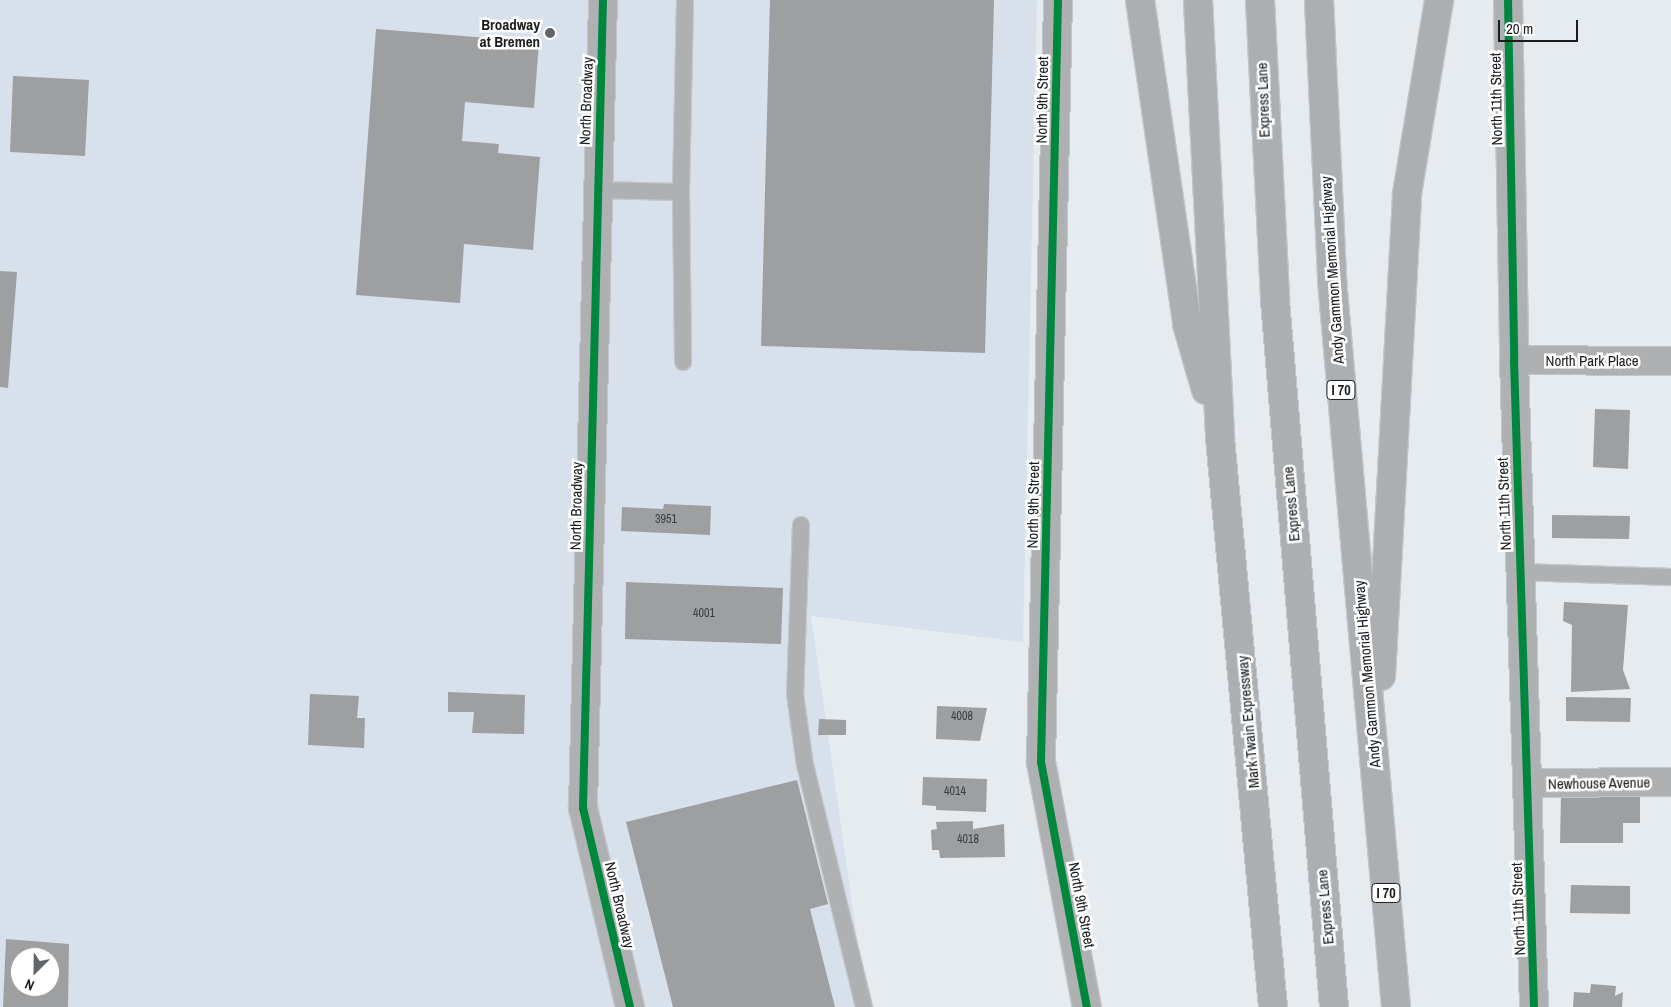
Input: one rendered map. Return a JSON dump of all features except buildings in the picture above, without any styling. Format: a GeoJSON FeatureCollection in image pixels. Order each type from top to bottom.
{"type":"FeatureCollection","features":[{"type":"Feature","properties":{"kind":"highway"},"geometry":{"type":"LineString","coordinates":[[1140,0],[1187,324],[1220,438]]}},
{"type":"Feature","properties":{"kind":"highway"},"geometry":{"type":"LineString","coordinates":[[1198,0],[1220,438]]}},
{"type":"Feature","properties":{"kind":"highway","name":"Express Lane"},"geometry":{"type":"LineString","coordinates":[[1260,0],[1278,338],[1334,1007]]}},
{"type":"Feature","properties":{"kind":"highway","name":"Andy Gammon Memorial Highway"},"geometry":{"type":"LineString","coordinates":[[1318,0],[1332,270],[1376,779]]}},
{"type":"Feature","properties":{"kind":"highway"},"geometry":{"type":"LineString","coordinates":[[1376,779],[1406,194],[1439,0]]}},
{"type":"Feature","properties":{"kind":"highway","name":"Mark Twain Expressway"},"geometry":{"type":"LineString","coordinates":[[1220,438],[1273,1007]]}},
{"type":"Feature","properties":{"kind":"highway","name":"I 70"},"geometry":{"type":"LineString","coordinates":[[1376,779],[1396,1007]]}},
{"type":"Feature","properties":{"kind":"street","name":"North Broadway"},"geometry":{"type":"LineString","coordinates":[[603,0],[583,808],[630,1007]]}},
{"type":"Feature","properties":{"kind":"street","name":"North 9th Street"},"geometry":{"type":"LineString","coordinates":[[1058,0],[1041,762],[1087,1007]]}},
{"type":"Feature","properties":{"kind":"street","name":"North 11th Street"},"geometry":{"type":"LineString","coordinates":[[1508,0],[1514,360],[1534,1007]]}},
{"type":"Feature","properties":{"kind":"street","name":"North Park Place"},"geometry":{"type":"LineString","coordinates":[[1514,360],[1671,361]]}},
{"type":"Feature","properties":{"kind":"street","name":"Newhouse Avenue"},"geometry":{"type":"LineString","coordinates":[[1528,783],[1671,782]]}},
{"type":"Feature","properties":{"kind":"lane"},"geometry":{"type":"LineString","coordinates":[[683,362],[681,192],[685,0]]}},
{"type":"Feature","properties":{"kind":"lane"},"geometry":{"type":"LineString","coordinates":[[597,190],[681,192]]}},
{"type":"Feature","properties":{"kind":"lane"},"geometry":{"type":"LineString","coordinates":[[801,525],[795,694],[805,765],[864,1007]]}},
{"type":"Feature","properties":{"kind":"lane"},"geometry":{"type":"LineString","coordinates":[[1520,572],[1671,577]]}},
{"type":"Feature","properties":{"kind":"shaded area"},"geometry":{"type":"Polygon","coordinates":[[[0,0],[1037,0],[1023,642],[811,616],[867,1007],[0,1007],[0,0]]]}},
{"type":"Feature","properties":{"kind":"cycle path"},"geometry":{"type":"LineString","coordinates":[[603,0],[583,808],[630,1007]]}},
{"type":"Feature","properties":{"kind":"cycle path"},"geometry":{"type":"LineString","coordinates":[[1058,0],[1041,762],[1087,1007]]}},
{"type":"Feature","properties":{"kind":"cycle path"},"geometry":{"type":"LineString","coordinates":[[1508,0],[1514,360],[1534,1007]]}},
{"type":"Feature","properties":{"kind":"place","name":"Broadway at Bremen"},"geometry":{"type":"Point","coordinates":[550,33]}}]}
